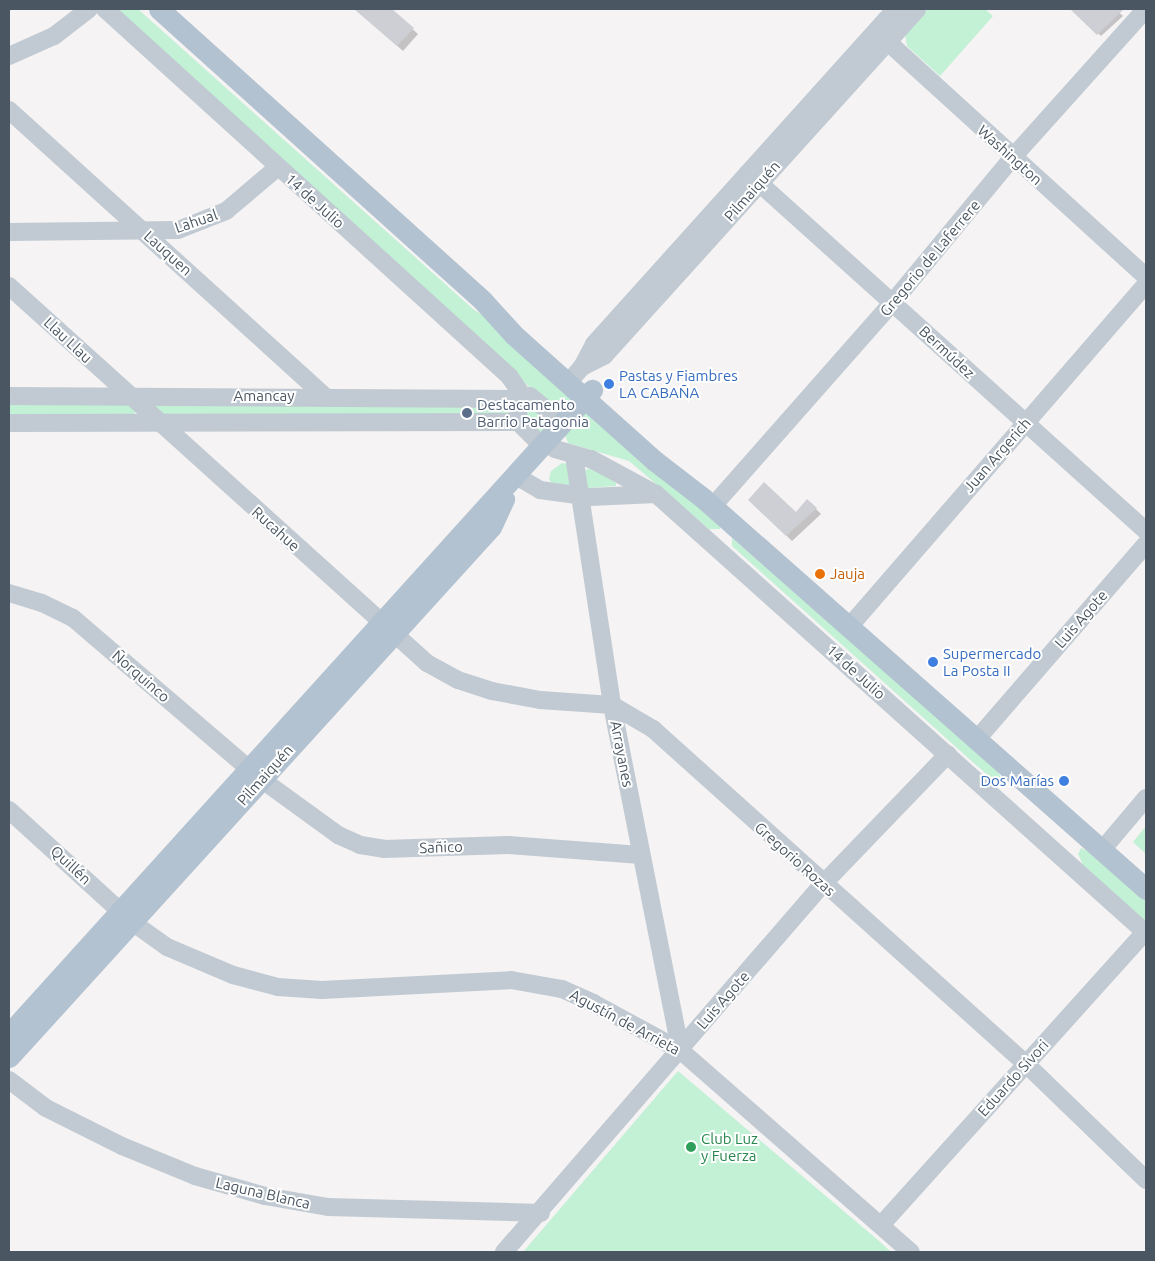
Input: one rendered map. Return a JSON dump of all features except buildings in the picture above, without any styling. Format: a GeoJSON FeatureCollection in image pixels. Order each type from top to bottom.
{"type":"FeatureCollection","features":[{"type":"Feature","properties":{"kind":"main road","name":"14 de Julio"},"geometry":{"type":"LineString","coordinates":[[158,9],[483,300],[516,320],[575,375],[588,394],[668,458],[708,502],[1146,889]]}},
{"type":"Feature","properties":{"kind":"main road","name":"Pilmaiquén"},"geometry":{"type":"LineString","coordinates":[[9,1057],[126,917],[387,629],[490,527],[512,480],[588,394]]}},
{"type":"Feature","properties":{"kind":"main road","name":"Pilmaiquén"},"geometry":{"type":"LineString","coordinates":[[9,1034],[126,917]]}},
{"type":"Feature","properties":{"kind":"street"},"geometry":{"type":"LineString","coordinates":[[9,56],[54,36],[88,9]]}},
{"type":"Feature","properties":{"kind":"street","name":"14 de Julio"},"geometry":{"type":"LineString","coordinates":[[105,9],[509,376],[521,397]]}},
{"type":"Feature","properties":{"kind":"street","name":"Pilmaiquén"},"geometry":{"type":"LineString","coordinates":[[882,36],[896,9]]}},
{"type":"Feature","properties":{"kind":"street","name":"Pilmaiquén"},"geometry":{"type":"LineString","coordinates":[[575,375],[594,344],[754,178],[882,36],[917,9]]}},
{"type":"Feature","properties":{"kind":"street","name":"Gregorio de Laferrere"},"geometry":{"type":"LineString","coordinates":[[708,502],[893,302],[1013,157],[1146,9]]}},
{"type":"Feature","properties":{"kind":"street","name":"Washington"},"geometry":{"type":"LineString","coordinates":[[882,36],[1146,277]]}},
{"type":"Feature","properties":{"kind":"street","name":"Lauquen"},"geometry":{"type":"LineString","coordinates":[[9,110],[326,397]]}},
{"type":"Feature","properties":{"kind":"street","name":"Lahual"},"geometry":{"type":"LineString","coordinates":[[9,232],[145,232],[178,230],[226,211],[278,167]]}},
{"type":"Feature","properties":{"kind":"street","name":"Bermúdez"},"geometry":{"type":"LineString","coordinates":[[754,178],[893,302],[1024,424],[1146,531]]}},
{"type":"Feature","properties":{"kind":"street","name":"Juan Argerich"},"geometry":{"type":"LineString","coordinates":[[849,626],[1146,284]]}},
{"type":"Feature","properties":{"kind":"street","name":"Llau Llau"},"geometry":{"type":"LineString","coordinates":[[9,286],[159,423]]}},
{"type":"Feature","properties":{"kind":"street","name":"Amancay"},"geometry":{"type":"LineString","coordinates":[[9,396],[521,397]]}},
{"type":"Feature","properties":{"kind":"street"},"geometry":{"type":"LineString","coordinates":[[518,422],[521,397],[536,400],[563,423]]}},
{"type":"Feature","properties":{"kind":"street","name":"14 de Julio"},"geometry":{"type":"LineString","coordinates":[[518,422],[545,444],[574,456],[591,459],[623,474],[656,494],[1146,933]]}},
{"type":"Feature","properties":{"kind":"street","name":"Amancay"},"geometry":{"type":"LineString","coordinates":[[9,423],[518,422]]}},
{"type":"Feature","properties":{"kind":"street","name":"Rucahue"},"geometry":{"type":"LineString","coordinates":[[159,423],[387,629]]}},
{"type":"Feature","properties":{"kind":"street","name":"Arrayanes"},"geometry":{"type":"LineString","coordinates":[[574,456],[612,705],[680,1050]]}},
{"type":"Feature","properties":{"kind":"street"},"geometry":{"type":"LineString","coordinates":[[512,480],[540,490],[579,496],[656,494]]}},
{"type":"Feature","properties":{"kind":"street","name":"Luis Agote"},"geometry":{"type":"LineString","coordinates":[[977,739],[1146,544]]}},
{"type":"Feature","properties":{"kind":"street","name":"Ñorquinco"},"geometry":{"type":"LineString","coordinates":[[9,593],[42,603],[73,618],[256,774]]}},
{"type":"Feature","properties":{"kind":"street","name":"Gregorio Rozas"},"geometry":{"type":"LineString","coordinates":[[387,629],[427,663],[467,683],[540,700],[612,705],[653,729],[823,884],[1026,1064],[1146,1180]]}},
{"type":"Feature","properties":{"kind":"street","name":"Luis Agote"},"geometry":{"type":"LineString","coordinates":[[504,1252],[541,1213],[823,884],[948,754]]}},
{"type":"Feature","properties":{"kind":"street","name":"Sañico"},"geometry":{"type":"LineString","coordinates":[[256,774],[338,835],[360,845],[384,849],[508,845],[641,856]]}},
{"type":"Feature","properties":{"kind":"street"},"geometry":{"type":"LineString","coordinates":[[1102,850],[1146,798]]}},
{"type":"Feature","properties":{"kind":"street","name":"Quillén"},"geometry":{"type":"LineString","coordinates":[[9,810],[126,917]]}},
{"type":"Feature","properties":{"kind":"street","name":"Agustín de Arrieta"},"geometry":{"type":"LineString","coordinates":[[126,917],[167,947],[233,975],[278,986],[322,990],[511,980],[537,982],[593,1003],[680,1050],[882,1224],[910,1252]]}},
{"type":"Feature","properties":{"kind":"street","name":"Eduardo Sívori"},"geometry":{"type":"LineString","coordinates":[[882,1224],[1146,933]]}},
{"type":"Feature","properties":{"kind":"street","name":"Laguna Blanca"},"geometry":{"type":"LineString","coordinates":[[9,1080],[46,1108],[122,1146],[195,1176],[265,1196],[328,1207],[541,1213]]}},
{"type":"Feature","properties":{"kind":"green space"},"geometry":{"type":"Polygon","coordinates":[[[114,9],[138,9],[473,309],[510,334],[575,393],[562,409],[548,404],[114,9]]]}},
{"type":"Feature","properties":{"kind":"green space"},"geometry":{"type":"Polygon","coordinates":[[[928,9],[985,9],[993,16],[940,76],[907,46],[905,34],[928,9]]]}},
{"type":"Feature","properties":{"kind":"green space"},"geometry":{"type":"Polygon","coordinates":[[[9,402],[128,402],[136,408],[136,412],[133,415],[9,417],[9,402]]]}},
{"type":"Feature","properties":{"kind":"green space"},"geometry":{"type":"Polygon","coordinates":[[[505,402],[511,408],[510,416],[156,417],[150,404],[505,402]]]}},
{"type":"Feature","properties":{"kind":"green space"},"geometry":{"type":"Polygon","coordinates":[[[528,403],[550,423],[540,435],[521,416],[528,403]]]}},
{"type":"Feature","properties":{"kind":"green space"},"geometry":{"type":"Polygon","coordinates":[[[588,411],[721,522],[720,529],[709,529],[629,461],[568,443],[564,432],[588,411]]]}},
{"type":"Feature","properties":{"kind":"green space"},"geometry":{"type":"Polygon","coordinates":[[[562,463],[569,464],[572,488],[555,488],[549,479],[551,471],[562,463]]]}},
{"type":"Feature","properties":{"kind":"green space"},"geometry":{"type":"Polygon","coordinates":[[[591,467],[616,483],[616,486],[587,488],[584,471],[591,467]]]}},
{"type":"Feature","properties":{"kind":"green space"},"geometry":{"type":"Polygon","coordinates":[[[732,538],[995,767],[1003,781],[989,776],[976,765],[732,546],[732,538]]]}},
{"type":"Feature","properties":{"kind":"green space"},"geometry":{"type":"Polygon","coordinates":[[[1146,826],[1146,854],[1133,842],[1146,826]]]}},
{"type":"Feature","properties":{"kind":"green space"},"geometry":{"type":"Polygon","coordinates":[[[1081,848],[1092,853],[1146,899],[1146,923],[1083,865],[1078,854],[1081,848]]]}},
{"type":"Feature","properties":{"kind":"green space","name":"Club Luz y Fuerza"},"geometry":{"type":"Polygon","coordinates":[[[678,1071],[879,1241],[891,1252],[523,1252],[678,1071]]]}},
{"type":"Feature","properties":{"kind":"place","name":"Pastas y Fiambres LA CABAÑA"},"geometry":{"type":"Point","coordinates":[609,384]}},
{"type":"Feature","properties":{"kind":"place","name":"Destacamento Barrio Patagonia"},"geometry":{"type":"Point","coordinates":[467,413]}},
{"type":"Feature","properties":{"kind":"place","name":"Jauja"},"geometry":{"type":"Point","coordinates":[820,574]}},
{"type":"Feature","properties":{"kind":"place","name":"Supermercado La Posta II"},"geometry":{"type":"Point","coordinates":[933,662]}},
{"type":"Feature","properties":{"kind":"place","name":"Dos Marías"},"geometry":{"type":"Point","coordinates":[1064,781]}},
{"type":"Feature","properties":{"kind":"place","name":"Club Luz y Fuerza"},"geometry":{"type":"Point","coordinates":[691,1147]}}]}
